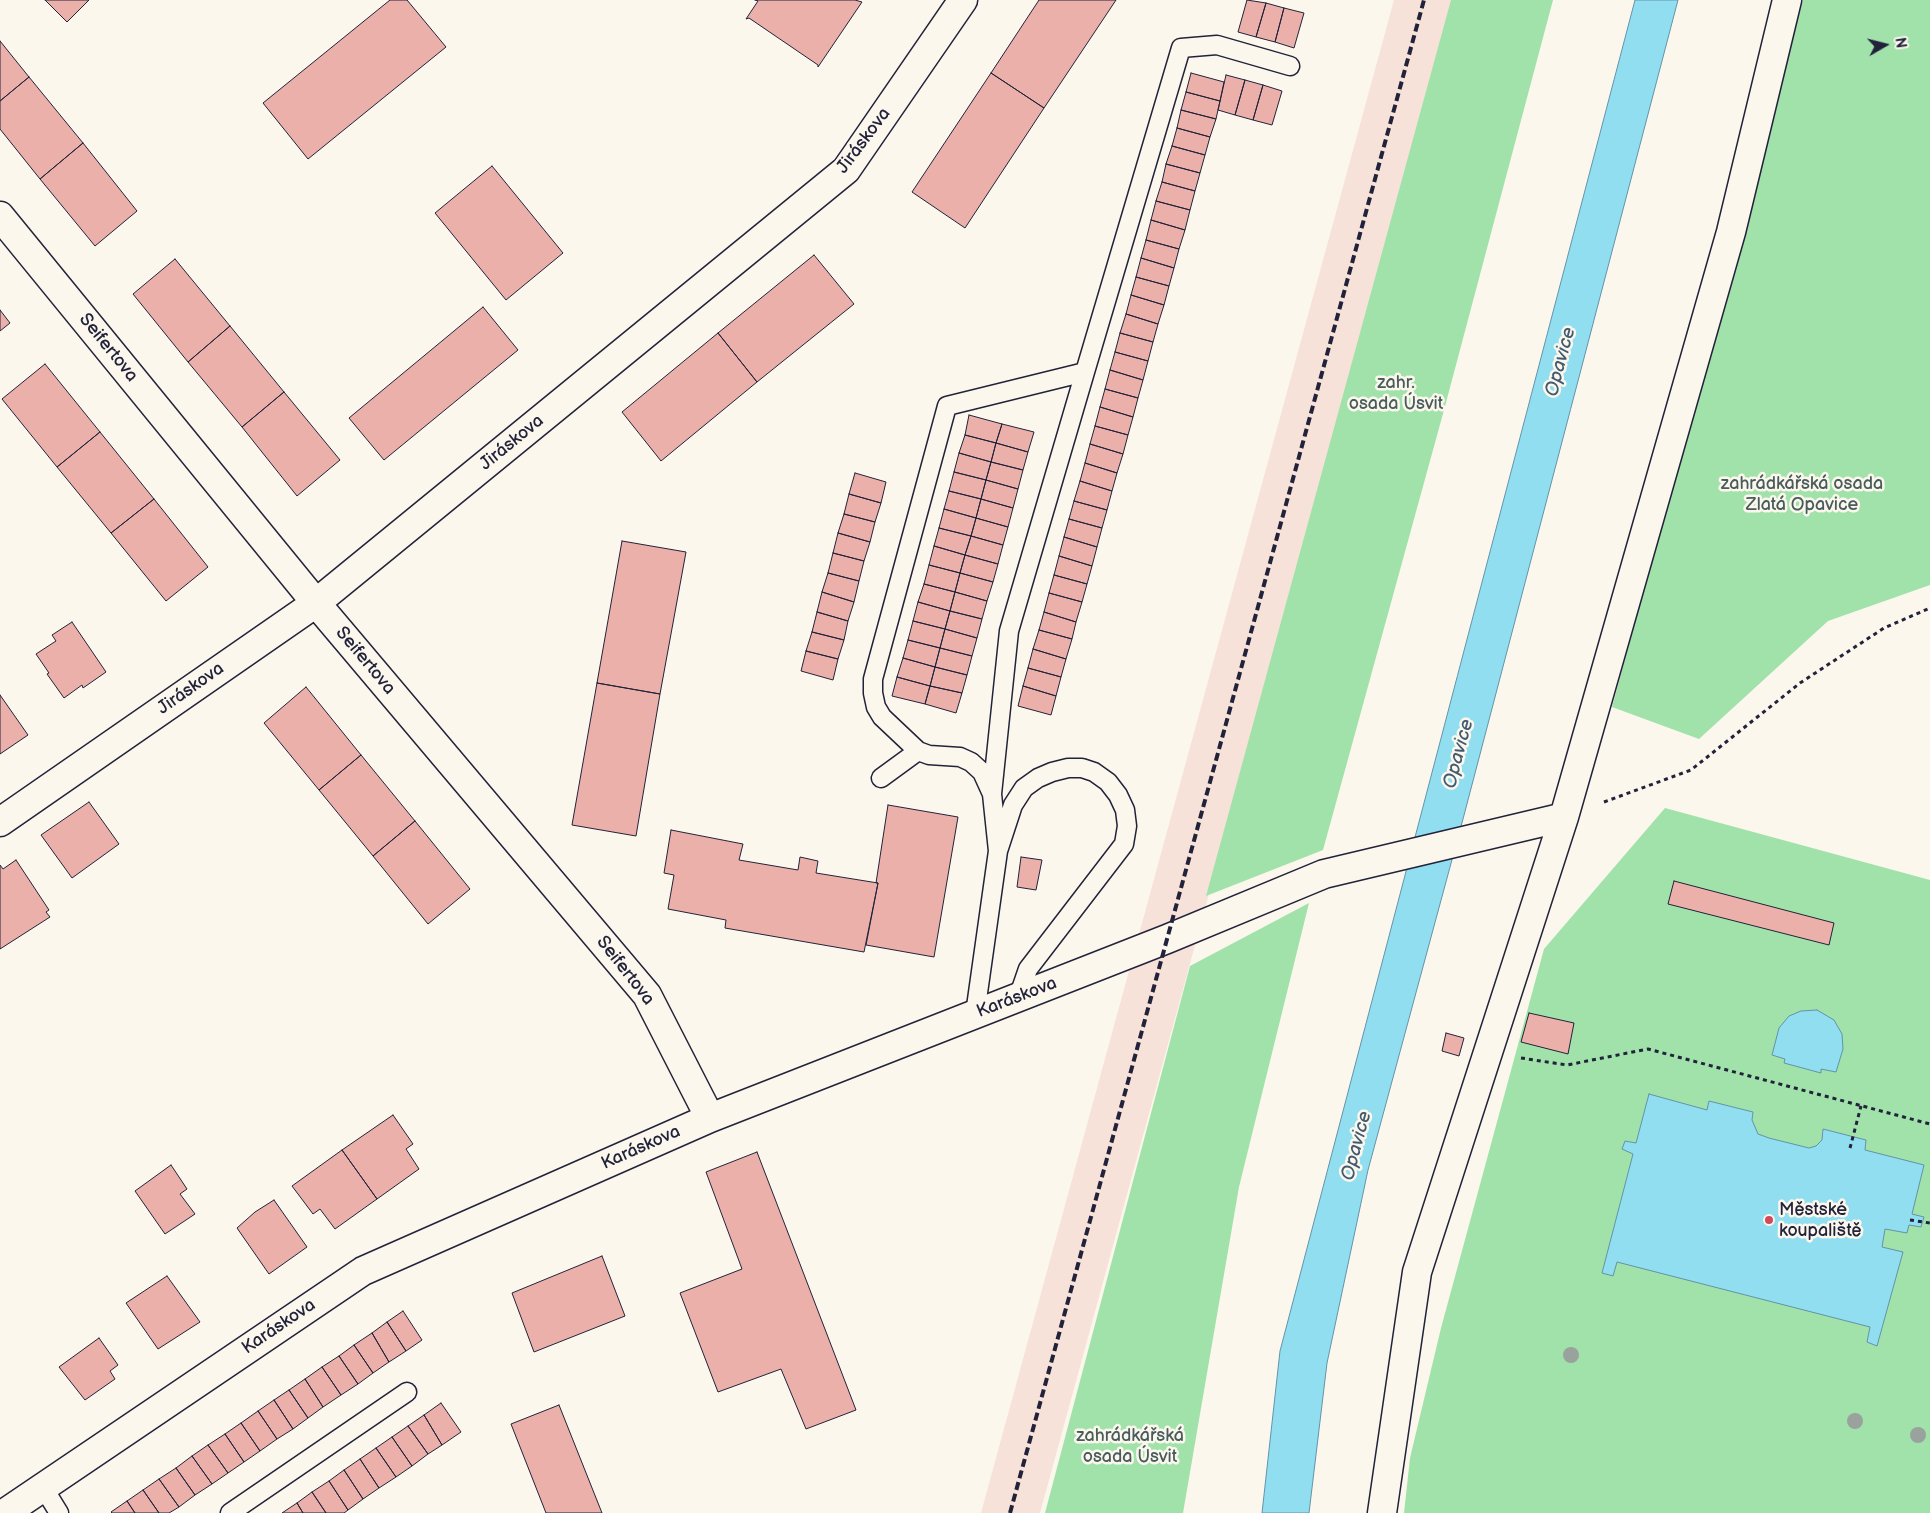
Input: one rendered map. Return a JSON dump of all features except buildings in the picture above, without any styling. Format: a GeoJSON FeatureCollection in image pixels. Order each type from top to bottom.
{"type":"FeatureCollection","features":[{"type":"Feature","properties":{"kind":"street","name":"Jiráskova"},"geometry":{"type":"LineString","coordinates":[[0,822],[316,603],[846,170],[963,0]]}},
{"type":"Feature","properties":{"kind":"street"},"geometry":{"type":"LineString","coordinates":[[1382,1513],[1417,1272],[1564,816],[1730,232],[1787,0]]}},
{"type":"Feature","properties":{"kind":"street","name":"Seifertova"},"geometry":{"type":"LineString","coordinates":[[0,216],[316,603],[647,995],[710,1118]]}},
{"type":"Feature","properties":{"kind":"street","name":"Karáskova"},"geometry":{"type":"LineString","coordinates":[[5,1513],[363,1271],[710,1118],[1167,939],[1324,874],[1564,816]]}},
{"type":"Feature","properties":{"kind":"lane"},"geometry":{"type":"LineString","coordinates":[[998,851],[992,794],[1009,631],[1181,48],[1217,45],[1290,66]]}},
{"type":"Feature","properties":{"kind":"lane"},"geometry":{"type":"LineString","coordinates":[[992,794],[982,772],[971,762],[960,757],[929,755],[918,751],[882,718],[876,707],[872,679],[947,406],[1085,372]]}},
{"type":"Feature","properties":{"kind":"lane"},"geometry":{"type":"LineString","coordinates":[[881,778],[918,751]]}},
{"type":"Feature","properties":{"kind":"lane"},"geometry":{"type":"LineString","coordinates":[[974,1014],[998,851],[1013,805],[1024,788],[1038,778],[1068,768],[1082,768],[1094,772],[1108,782],[1118,795],[1125,810],[1127,826],[1124,844],[1028,969],[1018,998]]}},
{"type":"Feature","properties":{"kind":"lane"},"geometry":{"type":"LineString","coordinates":[[230,1513],[407,1392]]}},
{"type":"Feature","properties":{"kind":"lane"},"geometry":{"type":"LineString","coordinates":[[43,1487],[59,1513]]}},
{"type":"Feature","properties":{"kind":"path"},"geometry":{"type":"LineString","coordinates":[[1564,816],[1690,770],[1800,683],[1884,628],[1930,608]]}},
{"type":"Feature","properties":{"kind":"path"},"geometry":{"type":"LineString","coordinates":[[1489,1050],[1515,1058],[1567,1065],[1648,1049],[1930,1124]]}},
{"type":"Feature","properties":{"kind":"path"},"geometry":{"type":"LineString","coordinates":[[1850,1148],[1861,1106]]}},
{"type":"Feature","properties":{"kind":"path"},"geometry":{"type":"LineString","coordinates":[[1910,1220],[1930,1223]]}},
{"type":"Feature","properties":{"kind":"shaded area"},"geometry":{"type":"Polygon","coordinates":[[[1394,0],[1453,0],[1040,1513],[981,1513],[1394,0]]]}},
{"type":"Feature","properties":{"kind":"green space","name":"zahr. osada Úsvit"},"geometry":{"type":"Polygon","coordinates":[[[1451,0],[1553,0],[1444,410],[1323,850],[1206,896],[1451,0]]]}},
{"type":"Feature","properties":{"kind":"green space","name":"zahrádkářská osada Zlatá Opavice"},"geometry":{"type":"Polygon","coordinates":[[[1803,0],[1930,0],[1930,585],[1828,621],[1699,739],[1612,707],[1803,0]]]}},
{"type":"Feature","properties":{"kind":"green space","name":"Městské koupaliště"},"geometry":{"type":"Polygon","coordinates":[[[1665,808],[1930,880],[1930,1513],[1404,1513],[1410,1458],[1441,1328],[1544,949],[1665,808]]]}},
{"type":"Feature","properties":{"kind":"green space","name":"zahrádkářská osada Úsvit"},"geometry":{"type":"Polygon","coordinates":[[[1309,903],[1239,1187],[1183,1513],[1045,1513],[1190,966],[1309,903]]]}},
{"type":"Feature","properties":{"kind":"water","name":"Opavice"},"geometry":{"type":"Polygon","coordinates":[[[1635,0],[1678,0],[1463,819],[1368,1170],[1327,1363],[1309,1513],[1262,1513],[1280,1351],[1635,0]]]}},
{"type":"Feature","properties":{"kind":"water"},"geometry":{"type":"Polygon","coordinates":[[[1817,1010],[1834,1020],[1842,1034],[1843,1049],[1836,1072],[1821,1069],[1821,1073],[1784,1063],[1785,1059],[1772,1055],[1779,1028],[1789,1016],[1801,1011],[1817,1010]]]}},
{"type":"Feature","properties":{"kind":"water","name":"Městské koupaliště"},"geometry":{"type":"Polygon","coordinates":[[[1649,1094],[1707,1110],[1709,1101],[1753,1112],[1752,1120],[1758,1134],[1769,1138],[1809,1148],[1816,1146],[1822,1140],[1823,1129],[1866,1140],[1865,1150],[1924,1165],[1912,1214],[1924,1217],[1921,1227],[1909,1225],[1907,1233],[1885,1229],[1882,1247],[1903,1252],[1877,1346],[1867,1342],[1870,1327],[1617,1262],[1613,1276],[1602,1273],[1633,1154],[1622,1149],[1625,1141],[1636,1143],[1649,1094]]]}},
{"type":"Feature","properties":{"kind":"railway"},"geometry":{"type":"LineString","coordinates":[[1010,1513],[1424,0]]}},
{"type":"Feature","properties":{"kind":"place","name":"Městské koupaliště"},"geometry":{"type":"Point","coordinates":[1769,1220]}}]}
